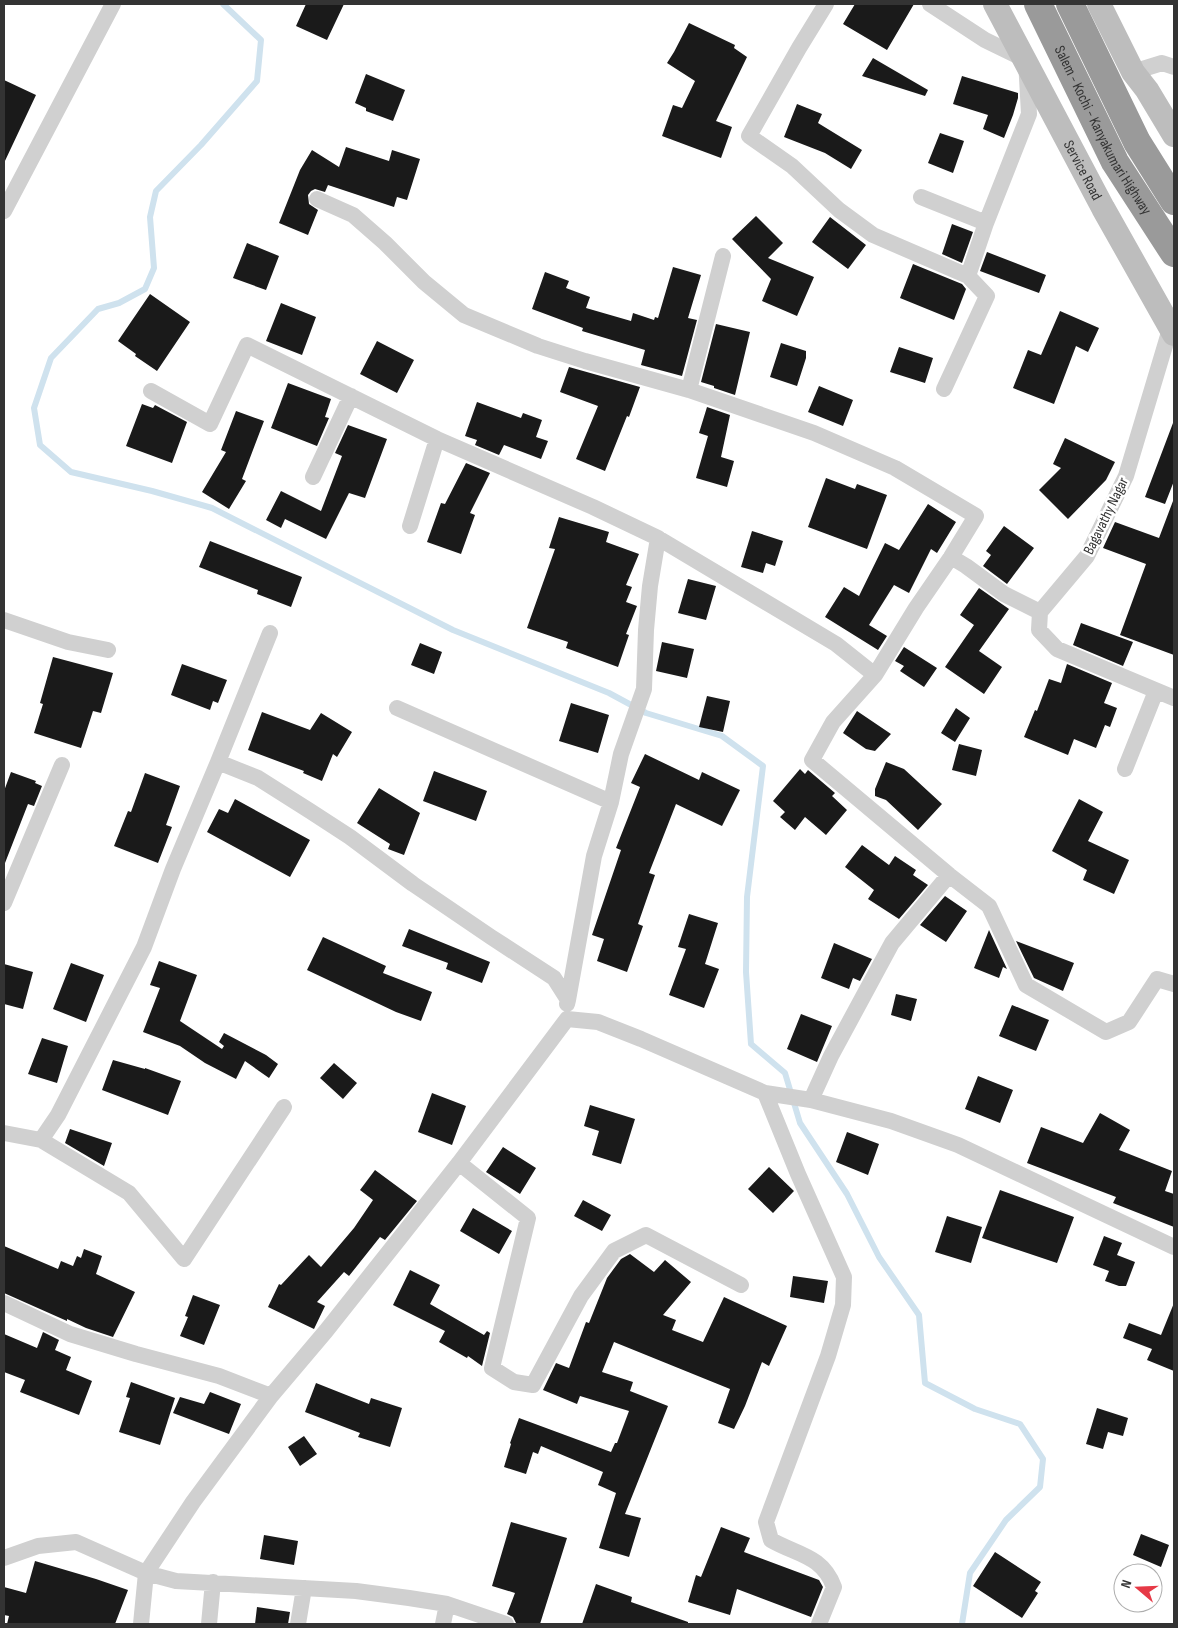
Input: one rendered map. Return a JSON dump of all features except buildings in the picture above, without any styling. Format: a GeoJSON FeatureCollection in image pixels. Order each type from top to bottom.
{"type":"FeatureCollection","features":[{"type":"Feature","properties":{"kind":"highway","name":"Salem - Kochi - Kanyakumari Highway"},"geometry":{"type":"LineString","coordinates":[[1038,4],[1115,162],[1174,253]]}},
{"type":"Feature","properties":{"kind":"highway","name":"Salem - Kochi - Kanyakumari Highway"},"geometry":{"type":"LineString","coordinates":[[1070,4],[1137,142],[1174,201]]}},
{"type":"Feature","properties":{"kind":"street"},"geometry":{"type":"LineString","coordinates":[[4,210],[113,4]]}},
{"type":"Feature","properties":{"kind":"street"},"geometry":{"type":"LineString","coordinates":[[826,4],[798,48],[750,136],[792,166],[840,210],[873,236],[968,276],[987,296],[944,389]]}},
{"type":"Feature","properties":{"kind":"street"},"geometry":{"type":"LineString","coordinates":[[930,4],[985,40],[1026,60],[1029,114],[986,222],[968,276]]}},
{"type":"Feature","properties":{"kind":"street","name":"Service Road"},"geometry":{"type":"LineString","coordinates":[[996,4],[1071,149],[1172,331]]}},
{"type":"Feature","properties":{"kind":"street"},"geometry":{"type":"LineString","coordinates":[[1099,4],[1134,72],[1174,135]]}},
{"type":"Feature","properties":{"kind":"street"},"geometry":{"type":"LineString","coordinates":[[1134,72],[1162,64],[1174,67]]}},
{"type":"Feature","properties":{"kind":"street"},"geometry":{"type":"LineString","coordinates":[[921,197],[986,222]]}},
{"type":"Feature","properties":{"kind":"street"},"geometry":{"type":"LineString","coordinates":[[317,199],[353,215],[385,243],[424,282],[464,315],[548,349],[689,390],[814,433],[895,468],[976,516],[916,608],[876,675],[833,722],[812,760],[949,875],[989,906],[1026,985],[1106,1032],[1129,1022],[1157,979],[1174,984]]}},
{"type":"Feature","properties":{"kind":"street"},"geometry":{"type":"LineString","coordinates":[[689,390],[723,256]]}},
{"type":"Feature","properties":{"kind":"street","name":"Bagavathy Nagar"},"geometry":{"type":"LineString","coordinates":[[1040,612],[1088,556],[1126,476],[1172,331]]}},
{"type":"Feature","properties":{"kind":"street"},"geometry":{"type":"LineString","coordinates":[[151,391],[210,424],[247,345],[436,439],[585,503],[658,538],[836,644],[876,675]]}},
{"type":"Feature","properties":{"kind":"street"},"geometry":{"type":"LineString","coordinates":[[313,478],[351,396]]}},
{"type":"Feature","properties":{"kind":"street"},"geometry":{"type":"LineString","coordinates":[[410,526],[436,439]]}},
{"type":"Feature","properties":{"kind":"street"},"geometry":{"type":"LineString","coordinates":[[141,1624],[146,1573],[193,1502],[271,1396],[332,1323],[459,1163],[567,1019],[568,1000],[594,856],[611,802],[621,754],[644,690],[648,613],[658,538]]}},
{"type":"Feature","properties":{"kind":"street"},"geometry":{"type":"LineString","coordinates":[[951,557],[1004,594],[1040,612],[1039,630],[1057,650],[1174,698]]}},
{"type":"Feature","properties":{"kind":"street"},"geometry":{"type":"LineString","coordinates":[[4,620],[68,642],[108,650]]}},
{"type":"Feature","properties":{"kind":"street"},"geometry":{"type":"LineString","coordinates":[[41,1140],[58,1115],[144,947],[173,869],[270,633]]}},
{"type":"Feature","properties":{"kind":"street"},"geometry":{"type":"LineString","coordinates":[[1125,768],[1156,691]]}},
{"type":"Feature","properties":{"kind":"street"},"geometry":{"type":"LineString","coordinates":[[397,708],[611,802]]}},
{"type":"Feature","properties":{"kind":"street"},"geometry":{"type":"LineString","coordinates":[[218,762],[258,778],[350,837],[413,884],[554,978],[568,1000]]}},
{"type":"Feature","properties":{"kind":"street"},"geometry":{"type":"LineString","coordinates":[[4,903],[62,765]]}},
{"type":"Feature","properties":{"kind":"street"},"geometry":{"type":"LineString","coordinates":[[798,1098],[831,1056],[892,943],[949,875]]}},
{"type":"Feature","properties":{"kind":"street"},"geometry":{"type":"LineString","coordinates":[[567,1019],[598,1022],[766,1093],[798,1098],[891,1121],[958,1145],[1174,1246]]}},
{"type":"Feature","properties":{"kind":"street"},"geometry":{"type":"LineString","coordinates":[[766,1093],[798,1174],[844,1277],[843,1305],[828,1356],[766,1522],[771,1540],[787,1549],[809,1557],[829,1573],[834,1587],[819,1624]]}},
{"type":"Feature","properties":{"kind":"street"},"geometry":{"type":"LineString","coordinates":[[4,1132],[41,1140],[129,1193],[184,1259],[284,1107]]}},
{"type":"Feature","properties":{"kind":"street"},"geometry":{"type":"LineString","coordinates":[[459,1163],[528,1218],[492,1368],[514,1382],[533,1385],[581,1296],[614,1251],[646,1235],[741,1285]]}},
{"type":"Feature","properties":{"kind":"street"},"geometry":{"type":"LineString","coordinates":[[4,1302],[70,1334],[219,1376],[271,1396]]}},
{"type":"Feature","properties":{"kind":"street"},"geometry":{"type":"LineString","coordinates":[[4,1558],[38,1546],[76,1542],[146,1573],[176,1581],[356,1591],[446,1604],[506,1624]]}},
{"type":"Feature","properties":{"kind":"street"},"geometry":{"type":"LineString","coordinates":[[209,1624],[213,1582]]}},
{"type":"Feature","properties":{"kind":"street"},"geometry":{"type":"LineString","coordinates":[[298,1624],[304,1588]]}},
{"type":"Feature","properties":{"kind":"street"},"geometry":{"type":"LineString","coordinates":[[443,1624],[446,1604]]}},
{"type":"Feature","properties":{"kind":"waterway"},"geometry":{"type":"LineString","coordinates":[[223,4],[261,40],[257,81],[201,145],[156,191],[150,217],[154,268],[145,289],[119,303],[98,309],[51,358],[34,408],[40,445],[71,472],[152,491],[212,508],[453,630],[609,693],[646,713],[722,736],[763,766],[747,897],[746,972],[751,1044],[785,1073],[800,1123],[847,1194],[879,1257],[919,1315],[925,1383],[975,1409],[1020,1424],[1043,1459],[1040,1487],[1006,1520],[970,1573],[962,1624]]}}]}
